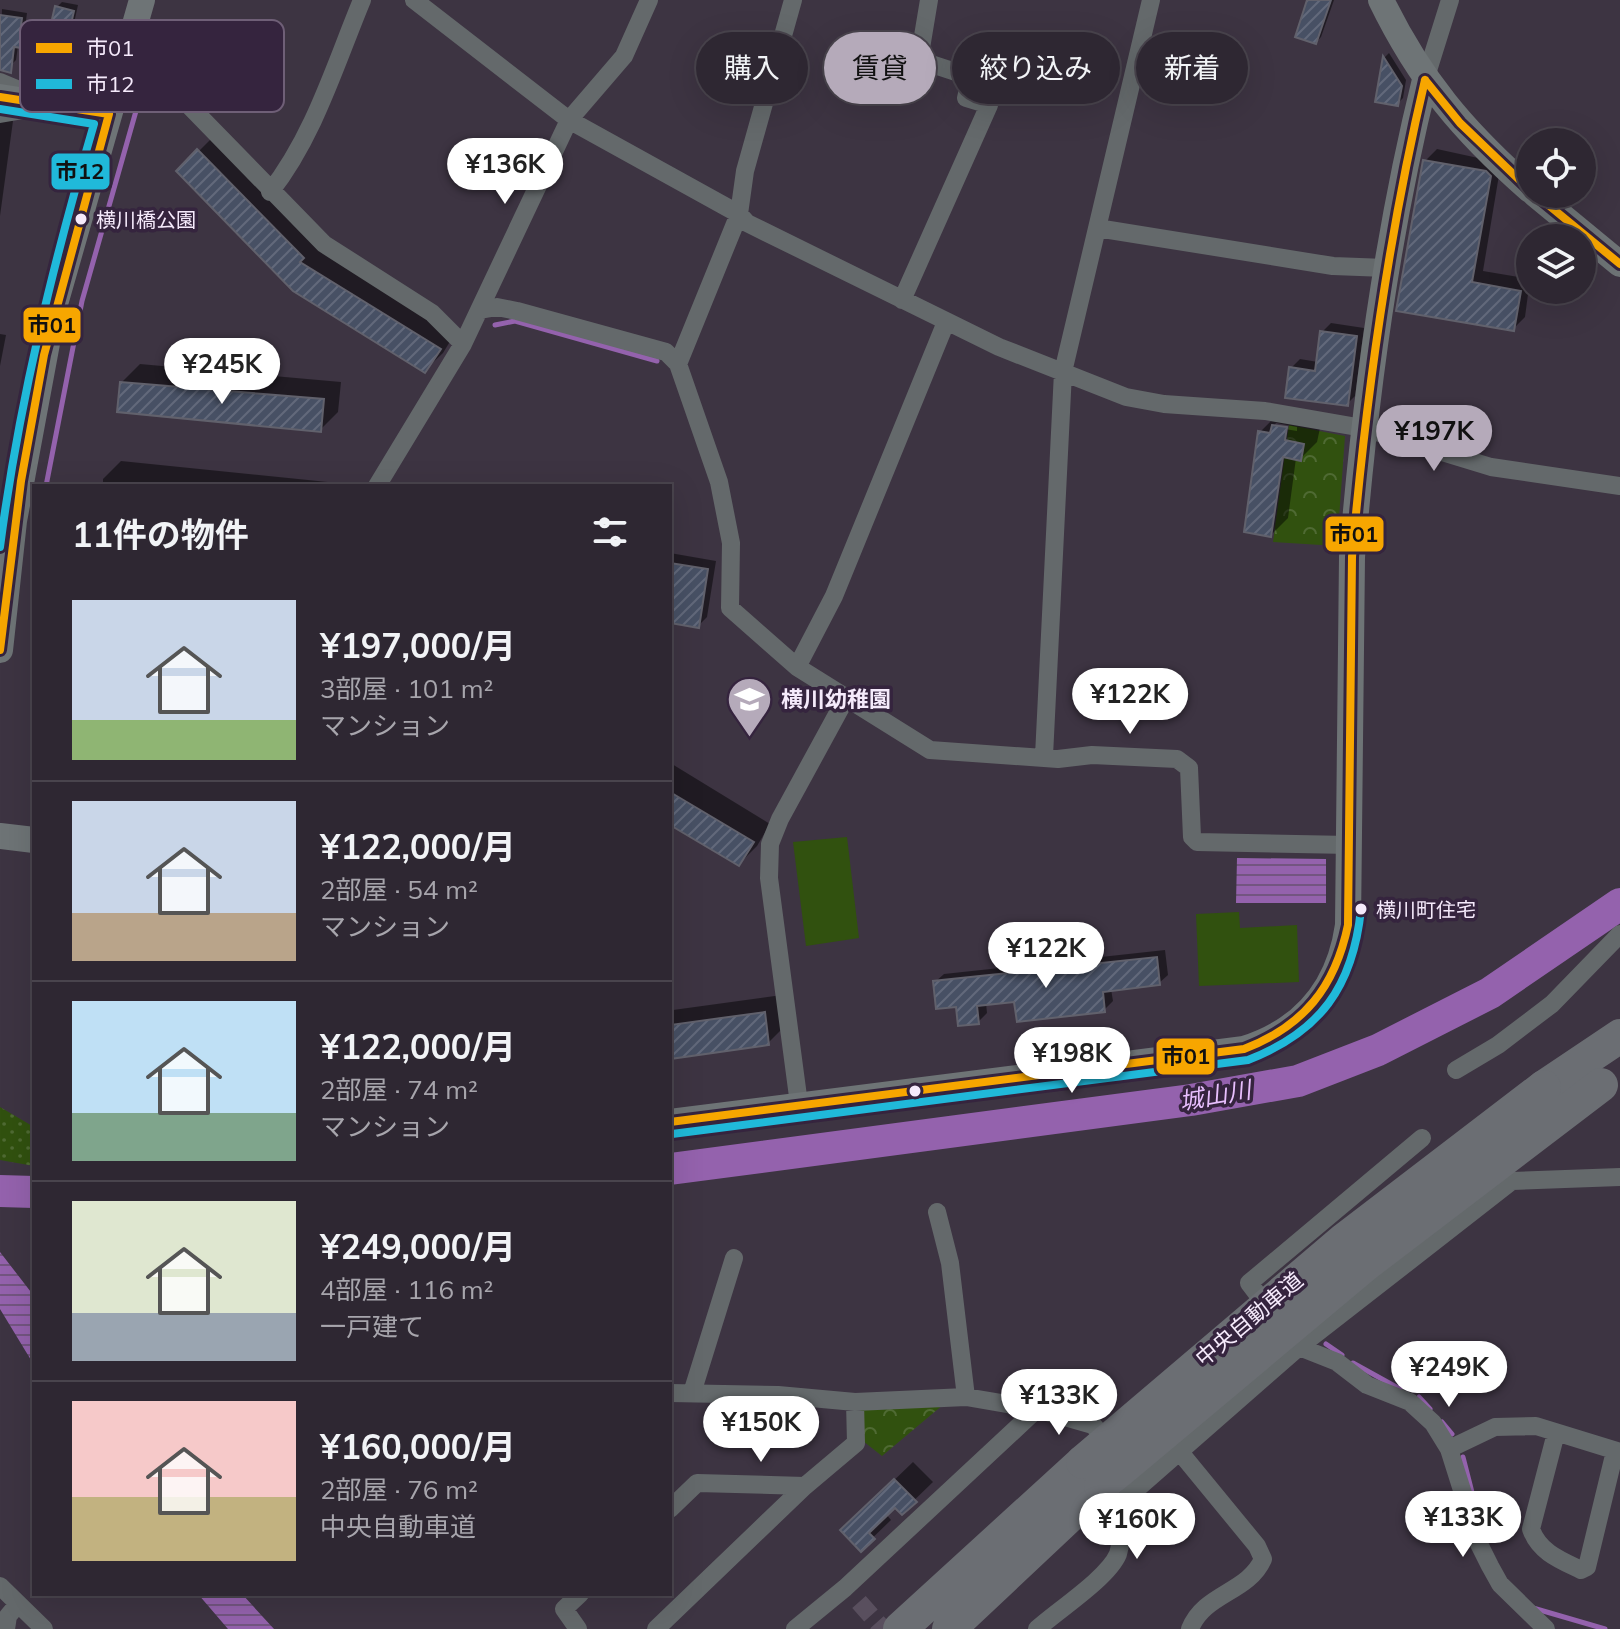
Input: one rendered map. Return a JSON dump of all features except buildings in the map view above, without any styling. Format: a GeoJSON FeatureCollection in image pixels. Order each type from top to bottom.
{"type":"FeatureCollection","features":[{"type":"Feature","properties":{"kind":"highway","name":"中央自動車道"},"geometry":{"type":"LineString","coordinates":[[949,1629],[1092,1474],[1344,1240],[1544,1087],[1620,1036]]}},
{"type":"Feature","properties":{"kind":"highway","name":"中央自動車道"},"geometry":{"type":"LineString","coordinates":[[900,1629],[1092,1474],[1610,1079]]}},
{"type":"Feature","properties":{"kind":"street"},"geometry":{"type":"LineString","coordinates":[[136,20],[142,0]]}},
{"type":"Feature","properties":{"kind":"street"},"geometry":{"type":"LineString","coordinates":[[270,192],[292,164],[310,128],[362,0]]}},
{"type":"Feature","properties":{"kind":"street"},"geometry":{"type":"LineString","coordinates":[[414,0],[569,120],[739,214],[747,223],[946,322],[1063,372],[1126,397],[1164,404],[1265,411],[1363,428],[1491,467],[1620,486]]}},
{"type":"Feature","properties":{"kind":"street"},"geometry":{"type":"LineString","coordinates":[[378,484],[463,344],[569,120],[624,56],[649,0]]}},
{"type":"Feature","properties":{"kind":"street"},"geometry":{"type":"LineString","coordinates":[[678,364],[739,214],[752,142],[793,0]]}},
{"type":"Feature","properties":{"kind":"street"},"geometry":{"type":"LineString","coordinates":[[929,0],[919,60],[952,71]]}},
{"type":"Feature","properties":{"kind":"street"},"geometry":{"type":"LineString","coordinates":[[1044,756],[1063,372],[1151,0]]}},
{"type":"Feature","properties":{"kind":"street"},"geometry":{"type":"LineString","coordinates":[[1381,0],[1425,80],[1460,123],[1516,177]]}},
{"type":"Feature","properties":{"kind":"street"},"geometry":{"type":"LineString","coordinates":[[672,1122],[1244,1049],[1271,1040],[1305,1017],[1329,986],[1339,964],[1348,925],[1352,557],[1363,428],[1386,268],[1425,80],[1450,0]]}},
{"type":"Feature","properties":{"kind":"street"},"geometry":{"type":"LineString","coordinates":[[0,82],[20,91]]}},
{"type":"Feature","properties":{"kind":"street"},"geometry":{"type":"LineString","coordinates":[[0,97],[20,100]]}},
{"type":"Feature","properties":{"kind":"street"},"geometry":{"type":"LineString","coordinates":[[902,300],[989,105],[986,104]]}},
{"type":"Feature","properties":{"kind":"street"},"geometry":{"type":"LineString","coordinates":[[0,114],[20,111]]}},
{"type":"Feature","properties":{"kind":"street"},"geometry":{"type":"LineString","coordinates":[[0,650],[24,522],[53,311],[109,114],[97,112]]}},
{"type":"Feature","properties":{"kind":"street"},"geometry":{"type":"LineString","coordinates":[[194,112],[324,244],[432,313],[463,344]]}},
{"type":"Feature","properties":{"kind":"street"},"geometry":{"type":"LineString","coordinates":[[1552,208],[1620,264]]}},
{"type":"Feature","properties":{"kind":"street"},"geometry":{"type":"LineString","coordinates":[[1097,228],[1333,266],[1386,268]]}},
{"type":"Feature","properties":{"kind":"street"},"geometry":{"type":"LineString","coordinates":[[480,310],[497,307],[517,311],[666,352],[678,364],[719,482],[731,543],[730,608],[797,667],[930,750],[1177,759],[1189,768],[1192,837],[1197,842],[1350,845]]}},
{"type":"Feature","properties":{"kind":"street"},"geometry":{"type":"LineString","coordinates":[[797,667],[834,596],[946,322]]}},
{"type":"Feature","properties":{"kind":"street"},"geometry":{"type":"LineString","coordinates":[[799,1104],[769,878],[770,844],[846,698]]}},
{"type":"Feature","properties":{"kind":"street"},"geometry":{"type":"LineString","coordinates":[[0,836],[32,840]]}},
{"type":"Feature","properties":{"kind":"street"},"geometry":{"type":"LineString","coordinates":[[1456,1070],[1498,1045],[1552,1004],[1620,934]]}},
{"type":"Feature","properties":{"kind":"street"},"geometry":{"type":"LineString","coordinates":[[1422,1138],[1249,1283],[1299,1347],[1337,1362],[1367,1385],[1410,1402],[1433,1423],[1449,1449],[1479,1544],[1490,1566],[1500,1584],[1546,1629]]}},
{"type":"Feature","properties":{"kind":"street"},"geometry":{"type":"LineString","coordinates":[[1037,1629],[1102,1573],[1118,1554],[1120,1531],[1114,1509],[1142,1481],[1299,1347],[1512,1181],[1620,1177]]}},
{"type":"Feature","properties":{"kind":"street"},"geometry":{"type":"LineString","coordinates":[[937,1212],[950,1263],[966,1397]]}},
{"type":"Feature","properties":{"kind":"street"},"geometry":{"type":"LineString","coordinates":[[692,1393],[734,1258]]}},
{"type":"Feature","properties":{"kind":"street"},"geometry":{"type":"LineString","coordinates":[[672,1393],[778,1395],[855,1402],[966,1397],[1037,1409],[1093,1425],[1142,1481]]}},
{"type":"Feature","properties":{"kind":"street"},"geometry":{"type":"LineString","coordinates":[[656,1629],[805,1486],[856,1443],[855,1402]]}},
{"type":"Feature","properties":{"kind":"street"},"geometry":{"type":"LineString","coordinates":[[795,1629],[845,1588],[1037,1409]]}},
{"type":"Feature","properties":{"kind":"street"},"geometry":{"type":"LineString","coordinates":[[1449,1449],[1495,1427],[1536,1426],[1618,1452],[1587,1567],[1581,1570],[1554,1557],[1536,1542],[1531,1529],[1556,1433]]}},
{"type":"Feature","properties":{"kind":"street"},"geometry":{"type":"LineString","coordinates":[[1179,1451],[1257,1546],[1263,1559],[1249,1581],[1227,1590],[1196,1614],[1190,1629]]}},
{"type":"Feature","properties":{"kind":"street"},"geometry":{"type":"LineString","coordinates":[[672,1507],[697,1483],[805,1486]]}},
{"type":"Feature","properties":{"kind":"street"},"geometry":{"type":"LineString","coordinates":[[0,1586],[44,1629]]}},
{"type":"Feature","properties":{"kind":"street"},"geometry":{"type":"LineString","coordinates":[[845,1588],[859,1602]]}},
{"type":"Feature","properties":{"kind":"street"},"geometry":{"type":"LineString","coordinates":[[578,1596],[564,1609],[578,1629]]}},
{"type":"Feature","properties":{"kind":"street"},"geometry":{"type":"LineString","coordinates":[[6,1629],[8,1616],[18,1604]]}},
{"type":"Feature","properties":{"kind":"green space"},"geometry":{"type":"Polygon","coordinates":[[[1289,425],[1345,436],[1337,546],[1273,542],[1289,425]]]}},
{"type":"Feature","properties":{"kind":"green space"},"geometry":{"type":"Polygon","coordinates":[[[847,837],[859,938],[806,946],[793,842],[847,837]]]}},
{"type":"Feature","properties":{"kind":"green space"},"geometry":{"type":"Polygon","coordinates":[[[1239,912],[1240,928],[1297,925],[1299,982],[1199,986],[1196,914],[1239,912]]]}},
{"type":"Feature","properties":{"kind":"green space"},"geometry":{"type":"Polygon","coordinates":[[[0,1107],[32,1126],[32,1166],[0,1160],[0,1107]]]}},
{"type":"Feature","properties":{"kind":"green space"},"geometry":{"type":"Polygon","coordinates":[[[944,1404],[882,1456],[863,1441],[860,1406],[944,1404]]]}},
{"type":"Feature","properties":{"kind":"shaded area"},"geometry":{"type":"Polygon","coordinates":[[[1237,858],[1326,859],[1326,903],[1236,903],[1237,858]]]}},
{"type":"Feature","properties":{"kind":"shaded area"},"geometry":{"type":"Polygon","coordinates":[[[0,1252],[32,1293],[32,1362],[0,1309],[0,1252]]]}},
{"type":"Feature","properties":{"kind":"shaded area"},"geometry":{"type":"Polygon","coordinates":[[[200,1596],[244,1596],[274,1629],[228,1629],[200,1596]]]}},
{"type":"Feature","properties":{"kind":"waterway"},"geometry":{"type":"LineString","coordinates":[[46,484],[82,301],[136,112]]}},
{"type":"Feature","properties":{"kind":"waterway"},"geometry":{"type":"LineString","coordinates":[[495,325],[515,321],[657,361]]}},
{"type":"Feature","properties":{"kind":"waterway","name":"城山川"},"geometry":{"type":"LineString","coordinates":[[672,1169],[1191,1100],[1298,1081],[1378,1050],[1490,993],[1620,904]]}},
{"type":"Feature","properties":{"kind":"waterway","name":"城山川"},"geometry":{"type":"LineString","coordinates":[[0,1191],[32,1192]]}},
{"type":"Feature","properties":{"kind":"waterway"},"geometry":{"type":"LineString","coordinates":[[1326,1344],[1342,1355]]}},
{"type":"Feature","properties":{"kind":"waterway"},"geometry":{"type":"LineString","coordinates":[[1353,1363],[1400,1389]]}},
{"type":"Feature","properties":{"kind":"waterway"},"geometry":{"type":"LineString","coordinates":[[1419,1397],[1430,1409]]}},
{"type":"Feature","properties":{"kind":"waterway"},"geometry":{"type":"LineString","coordinates":[[1442,1422],[1452,1434]]}},
{"type":"Feature","properties":{"kind":"waterway"},"geometry":{"type":"LineString","coordinates":[[1463,1457],[1474,1500]]}},
{"type":"Feature","properties":{"kind":"waterway"},"geometry":{"type":"LineString","coordinates":[[1533,1608],[1605,1629]]}},
{"type":"Feature","properties":{"kind":"tunnel"},"geometry":{"type":"LineString","coordinates":[[859,1602],[883,1629]]}},
{"type":"Feature","properties":{"kind":"transit line","name":"市01"},"geometry":{"type":"LineString","coordinates":[[1425,80],[1460,123],[1516,177]]}},
{"type":"Feature","properties":{"kind":"transit line","name":"市01"},"geometry":{"type":"LineString","coordinates":[[672,1122],[1244,1049],[1284,1029],[1314,1002],[1335,967],[1348,925],[1352,557],[1380,317],[1400,198],[1425,80]]}},
{"type":"Feature","properties":{"kind":"transit line","name":"市01"},"geometry":{"type":"LineString","coordinates":[[0,97],[20,100]]}},
{"type":"Feature","properties":{"kind":"transit line","name":"市12"},"geometry":{"type":"LineString","coordinates":[[0,109],[94,124],[39,334],[17,439],[0,547]]}},
{"type":"Feature","properties":{"kind":"transit line","name":"市01"},"geometry":{"type":"LineString","coordinates":[[0,650],[21,481],[44,355],[109,114],[96,112]]}},
{"type":"Feature","properties":{"kind":"transit line","name":"市01"},"geometry":{"type":"LineString","coordinates":[[1552,208],[1620,264]]}},
{"type":"Feature","properties":{"kind":"transit line","name":"市12"},"geometry":{"type":"LineString","coordinates":[[672,1134],[1248,1060],[1295,1036],[1328,1003],[1341,984],[1350,962],[1361,909]]}},
{"type":"Feature","properties":{"kind":"place","name":"横川橋公園"},"geometry":{"type":"Point","coordinates":[81,219]}},
{"type":"Feature","properties":{"kind":"place","name":"横川幼稚園"},"geometry":{"type":"Point","coordinates":[750,738]}},
{"type":"Feature","properties":{"kind":"place","name":"横川町住宅"},"geometry":{"type":"Point","coordinates":[1361,909]}}]}
